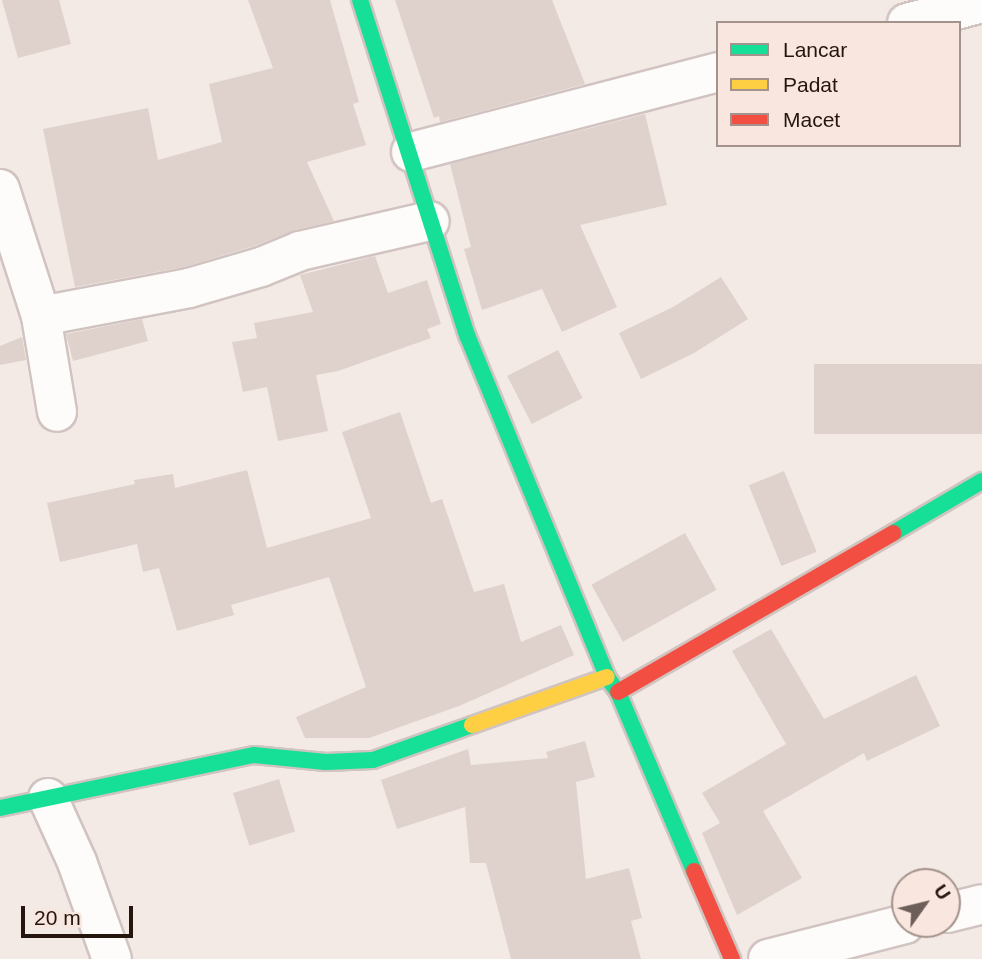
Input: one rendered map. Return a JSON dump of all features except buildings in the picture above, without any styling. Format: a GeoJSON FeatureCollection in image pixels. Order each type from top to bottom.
{"type":"FeatureCollection","features":[{"type":"Feature","properties":{"kind":"street"},"geometry":{"type":"LineString","coordinates":[[360,0],[411,152],[467,335],[496,410],[607,677],[618,692],[732,959]]}},
{"type":"Feature","properties":{"kind":"street"},"geometry":{"type":"LineString","coordinates":[[914,21],[982,3]]}},
{"type":"Feature","properties":{"kind":"street"},"geometry":{"type":"LineString","coordinates":[[411,152],[716,73]]}},
{"type":"Feature","properties":{"kind":"street"},"geometry":{"type":"LineString","coordinates":[[0,189],[41,316],[57,412]]}},
{"type":"Feature","properties":{"kind":"street"},"geometry":{"type":"LineString","coordinates":[[41,316],[189,288],[300,251],[430,221]]}},
{"type":"Feature","properties":{"kind":"street"},"geometry":{"type":"LineString","coordinates":[[618,692],[982,481]]}},
{"type":"Feature","properties":{"kind":"street"},"geometry":{"type":"LineString","coordinates":[[0,808],[254,755],[326,762],[373,760],[607,677]]}},
{"type":"Feature","properties":{"kind":"street"},"geometry":{"type":"LineString","coordinates":[[48,798],[77,862],[112,959]]}},
{"type":"Feature","properties":{"kind":"street"},"geometry":{"type":"LineString","coordinates":[[961,909],[982,904]]}},
{"type":"Feature","properties":{"kind":"street"},"geometry":{"type":"LineString","coordinates":[[768,959],[891,928]]}},
{"type":"Feature","properties":{"kind":"traffic: fast"},"geometry":{"type":"LineString","coordinates":[[360,0],[467,335],[607,677],[618,692],[694,871]]}},
{"type":"Feature","properties":{"kind":"traffic: fast"},"geometry":{"type":"LineString","coordinates":[[893,533],[982,481]]}},
{"type":"Feature","properties":{"kind":"traffic: fast"},"geometry":{"type":"LineString","coordinates":[[0,808],[254,755],[326,762],[373,760],[472,725]]}},
{"type":"Feature","properties":{"kind":"traffic: slow"},"geometry":{"type":"LineString","coordinates":[[472,725],[607,677]]}},
{"type":"Feature","properties":{"kind":"traffic: jam"},"geometry":{"type":"LineString","coordinates":[[618,692],[893,533]]}},
{"type":"Feature","properties":{"kind":"traffic: jam"},"geometry":{"type":"LineString","coordinates":[[694,871],[732,959]]}}]}
